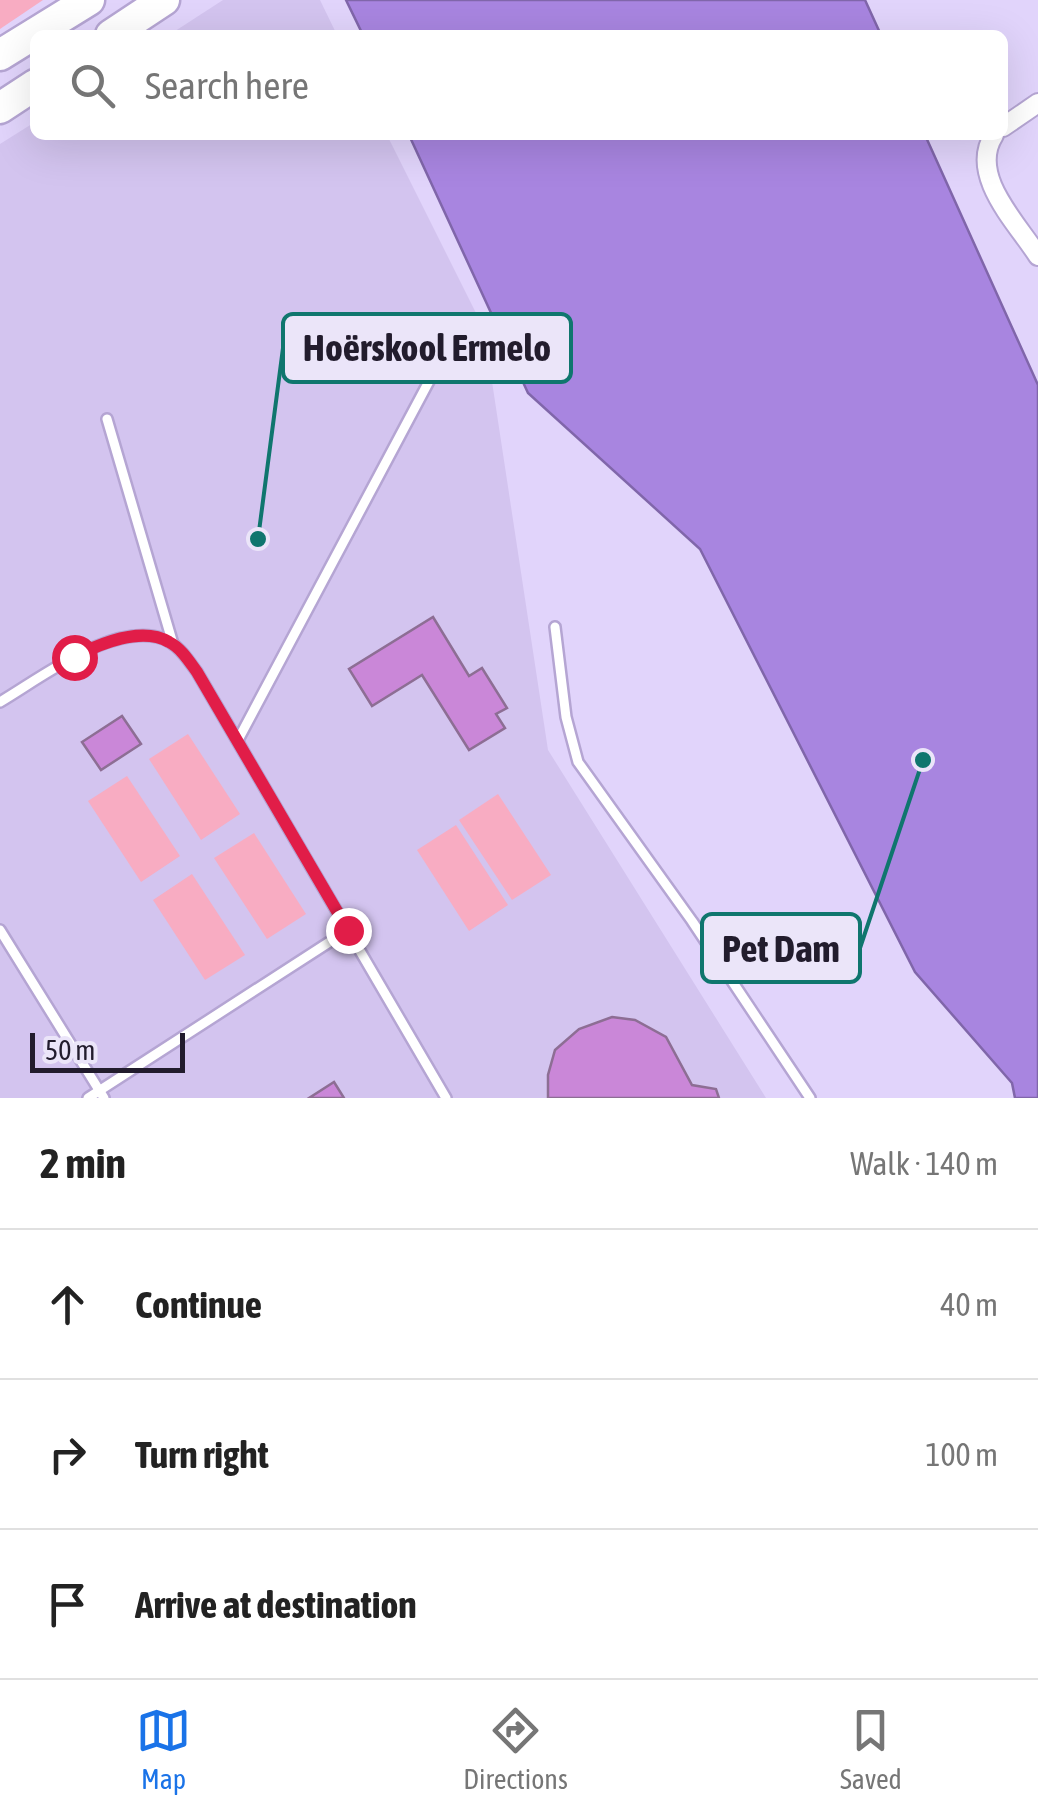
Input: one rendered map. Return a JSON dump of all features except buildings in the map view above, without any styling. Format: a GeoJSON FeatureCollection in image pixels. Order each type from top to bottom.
{"type":"FeatureCollection","features":[{"type":"Feature","properties":{"kind":"highway"},"geometry":{"type":"LineString","coordinates":[[40,30],[89,0]]}},
{"type":"Feature","properties":{"kind":"highway"},"geometry":{"type":"LineString","coordinates":[[119,30],[164,0]]}},
{"type":"Feature","properties":{"kind":"highway"},"geometry":{"type":"LineString","coordinates":[[0,55],[30,36]]}},
{"type":"Feature","properties":{"kind":"highway"},"geometry":{"type":"LineString","coordinates":[[0,108],[30,88]]}},
{"type":"Feature","properties":{"kind":"street"},"geometry":{"type":"LineString","coordinates":[[1008,123],[1038,102]]}},
{"type":"Feature","properties":{"kind":"street"},"geometry":{"type":"LineString","coordinates":[[992,140],[985,158],[993,186],[1038,256]]}},
{"type":"Feature","properties":{"kind":"lane"},"geometry":{"type":"LineString","coordinates":[[238,740],[435,370]]}},
{"type":"Feature","properties":{"kind":"lane"},"geometry":{"type":"LineString","coordinates":[[107,419],[173,644],[197,672],[238,740],[446,1098]]}},
{"type":"Feature","properties":{"kind":"lane"},"geometry":{"type":"LineString","coordinates":[[555,627],[566,716],[578,762],[692,921],[810,1098]]}},
{"type":"Feature","properties":{"kind":"lane"},"geometry":{"type":"LineString","coordinates":[[0,702],[92,648],[144,636],[173,644]]}},
{"type":"Feature","properties":{"kind":"lane"},"geometry":{"type":"LineString","coordinates":[[0,930],[102,1094]]}},
{"type":"Feature","properties":{"kind":"lane"},"geometry":{"type":"LineString","coordinates":[[88,1098],[102,1094],[348,930]]}},
{"type":"Feature","properties":{"kind":"shaded area"},"geometry":{"type":"Polygon","coordinates":[[[0,0],[43,0],[0,29],[0,0]]]}},
{"type":"Feature","properties":{"kind":"shaded area"},"geometry":{"type":"Polygon","coordinates":[[[223,0],[320,0],[335,30],[177,30],[223,0]]]}},
{"type":"Feature","properties":{"kind":"shaded area"},"geometry":{"type":"Polygon","coordinates":[[[346,0],[865,0],[879,30],[361,30],[346,0]]]}},
{"type":"Feature","properties":{"kind":"shaded area"},"geometry":{"type":"Polygon","coordinates":[[[30,125],[30,140],[390,140],[484,329],[548,750],[766,1098],[0,1098],[0,144],[30,125]]]}},
{"type":"Feature","properties":{"kind":"shaded area"},"geometry":{"type":"Polygon","coordinates":[[[411,140],[927,140],[1038,385],[1038,1098],[1015,1098],[1012,1083],[915,972],[700,549],[528,393],[411,140]]]}},
{"type":"Feature","properties":{"kind":"shaded area"},"geometry":{"type":"Polygon","coordinates":[[[188,734],[240,814],[201,840],[149,759],[188,734]]]}},
{"type":"Feature","properties":{"kind":"shaded area"},"geometry":{"type":"Polygon","coordinates":[[[127,776],[180,856],[141,882],[88,801],[127,776]]]}},
{"type":"Feature","properties":{"kind":"shaded area"},"geometry":{"type":"Polygon","coordinates":[[[498,794],[551,875],[512,900],[459,820],[498,794]]]}},
{"type":"Feature","properties":{"kind":"shaded area"},"geometry":{"type":"Polygon","coordinates":[[[456,825],[508,905],[469,931],[417,850],[456,825]]]}},
{"type":"Feature","properties":{"kind":"shaded area"},"geometry":{"type":"Polygon","coordinates":[[[254,833],[306,914],[267,939],[214,858],[254,833]]]}},
{"type":"Feature","properties":{"kind":"shaded area"},"geometry":{"type":"Polygon","coordinates":[[[192,874],[245,955],[205,980],[153,900],[192,874]]]}},
{"type":"Feature","properties":{"kind":"place","name":"Hoërskool Ermelo"},"geometry":{"type":"Point","coordinates":[258,539]}},
{"type":"Feature","properties":{"kind":"place","name":"Pet Dam"},"geometry":{"type":"Point","coordinates":[923,760]}},
{"type":"Feature","properties":{"kind":"route"},"geometry":{"type":"LineString","coordinates":[[74,657],[108,643],[144,636],[164,639],[183,653],[282,812],[348,930]]}}]}
